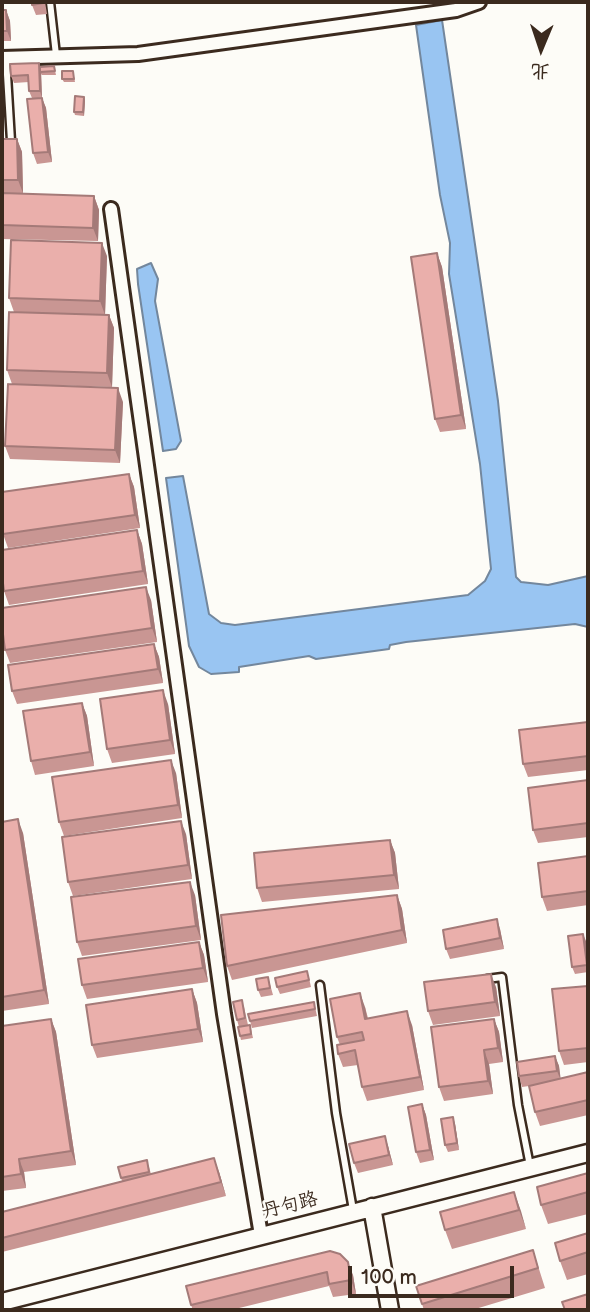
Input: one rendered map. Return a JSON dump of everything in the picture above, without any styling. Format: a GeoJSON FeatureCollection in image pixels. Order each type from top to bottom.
{"type":"FeatureCollection","features":[{"type":"Feature","properties":{"kind":"street"},"geometry":{"type":"LineString","coordinates":[[4,58],[138,54],[456,10],[479,2]]}},
{"type":"Feature","properties":{"kind":"street"},"geometry":{"type":"LineString","coordinates":[[111,209],[217,919],[261,1235]]}},
{"type":"Feature","properties":{"kind":"street","name":"丹句路"},"geometry":{"type":"LineString","coordinates":[[2,1302],[588,1153]]}},
{"type":"Feature","properties":{"kind":"street"},"geometry":{"type":"LineString","coordinates":[[372,1208],[390,1310]]}},
{"type":"Feature","properties":{"kind":"lane"},"geometry":{"type":"LineString","coordinates":[[50,2],[56,57]]}},
{"type":"Feature","properties":{"kind":"lane"},"geometry":{"type":"LineString","coordinates":[[4,58],[11,141]]}},
{"type":"Feature","properties":{"kind":"lane"},"geometry":{"type":"LineString","coordinates":[[478,980],[502,977],[518,1105],[530,1168]]}},
{"type":"Feature","properties":{"kind":"lane"},"geometry":{"type":"LineString","coordinates":[[320,985],[336,1113],[353,1212]]}},
{"type":"Feature","properties":{"kind":"water"},"geometry":{"type":"Polygon","coordinates":[[[442,20],[498,401],[516,577],[521,582],[548,585],[588,576],[588,627],[575,624],[406,642],[390,645],[389,649],[316,659],[309,656],[239,667],[239,672],[211,674],[199,667],[189,646],[166,478],[183,476],[209,614],[221,623],[235,625],[468,595],[485,581],[491,569],[480,464],[449,274],[450,243],[440,195],[416,25],[442,20]]]}},
{"type":"Feature","properties":{"kind":"water"},"geometry":{"type":"Polygon","coordinates":[[[151,263],[158,279],[155,301],[181,441],[176,449],[163,451],[137,269],[151,263]]]}},
{"type":"Feature","properties":{"kind":"building"},"geometry":{"type":"Polygon","coordinates":[[[2,10],[6,10],[7,31],[2,31],[2,10]]]}},
{"type":"Feature","properties":{"kind":"building"},"geometry":{"type":"Polygon","coordinates":[[[39,63],[40,91],[29,91],[28,75],[11,76],[10,64],[39,63]]]}},
{"type":"Feature","properties":{"kind":"building"},"geometry":{"type":"Polygon","coordinates":[[[54,66],[55,71],[40,72],[40,67],[54,66]]]}},
{"type":"Feature","properties":{"kind":"building"},"geometry":{"type":"Polygon","coordinates":[[[62,71],[73,71],[74,79],[62,79],[62,71]]]}},
{"type":"Feature","properties":{"kind":"building"},"geometry":{"type":"Polygon","coordinates":[[[75,96],[84,97],[83,112],[74,112],[75,96]]]}},
{"type":"Feature","properties":{"kind":"building"},"geometry":{"type":"Polygon","coordinates":[[[42,98],[48,152],[33,153],[27,99],[42,98]]]}},
{"type":"Feature","properties":{"kind":"building"},"geometry":{"type":"Polygon","coordinates":[[[2,139],[17,139],[18,180],[2,180],[2,139]]]}},
{"type":"Feature","properties":{"kind":"building"},"geometry":{"type":"Polygon","coordinates":[[[2,193],[94,196],[93,228],[2,225],[2,193]]]}},
{"type":"Feature","properties":{"kind":"building"},"geometry":{"type":"Polygon","coordinates":[[[11,240],[102,243],[100,301],[9,298],[11,240]]]}},
{"type":"Feature","properties":{"kind":"building"},"geometry":{"type":"Polygon","coordinates":[[[437,253],[461,415],[435,419],[411,257],[437,253]]]}},
{"type":"Feature","properties":{"kind":"building"},"geometry":{"type":"Polygon","coordinates":[[[9,312],[109,315],[107,373],[7,370],[9,312]]]}},
{"type":"Feature","properties":{"kind":"building"},"geometry":{"type":"Polygon","coordinates":[[[8,384],[118,388],[115,450],[5,446],[8,384]]]}},
{"type":"Feature","properties":{"kind":"building"},"geometry":{"type":"Polygon","coordinates":[[[129,474],[135,515],[3,534],[2,492],[129,474]]]}},
{"type":"Feature","properties":{"kind":"building"},"geometry":{"type":"Polygon","coordinates":[[[137,530],[143,571],[4,591],[2,550],[137,530]]]}},
{"type":"Feature","properties":{"kind":"building"},"geometry":{"type":"Polygon","coordinates":[[[146,587],[152,628],[5,650],[2,608],[146,587]]]}},
{"type":"Feature","properties":{"kind":"building"},"geometry":{"type":"Polygon","coordinates":[[[154,644],[158,669],[12,691],[8,665],[154,644]]]}},
{"type":"Feature","properties":{"kind":"building"},"geometry":{"type":"Polygon","coordinates":[[[163,690],[170,740],[107,749],[100,699],[163,690]]]}},
{"type":"Feature","properties":{"kind":"building"},"geometry":{"type":"Polygon","coordinates":[[[82,703],[90,752],[31,761],[23,711],[82,703]]]}},
{"type":"Feature","properties":{"kind":"building"},"geometry":{"type":"Polygon","coordinates":[[[588,722],[588,756],[523,764],[519,730],[588,722]]]}},
{"type":"Feature","properties":{"kind":"building"},"geometry":{"type":"Polygon","coordinates":[[[171,760],[178,805],[59,822],[52,777],[171,760]]]}},
{"type":"Feature","properties":{"kind":"building"},"geometry":{"type":"Polygon","coordinates":[[[588,780],[588,823],[533,830],[528,788],[588,780]]]}},
{"type":"Feature","properties":{"kind":"building"},"geometry":{"type":"Polygon","coordinates":[[[18,819],[44,990],[2,997],[2,822],[18,819]]]}},
{"type":"Feature","properties":{"kind":"building"},"geometry":{"type":"Polygon","coordinates":[[[181,821],[188,865],[68,882],[62,837],[181,821]]]}},
{"type":"Feature","properties":{"kind":"building"},"geometry":{"type":"Polygon","coordinates":[[[390,840],[394,875],[257,888],[254,853],[390,840]]]}},
{"type":"Feature","properties":{"kind":"building"},"geometry":{"type":"Polygon","coordinates":[[[588,856],[588,891],[542,897],[538,863],[588,856]]]}},
{"type":"Feature","properties":{"kind":"building"},"geometry":{"type":"Polygon","coordinates":[[[190,882],[196,926],[77,942],[71,897],[190,882]]]}},
{"type":"Feature","properties":{"kind":"building"},"geometry":{"type":"Polygon","coordinates":[[[397,895],[402,930],[227,966],[221,915],[397,895]]]}},
{"type":"Feature","properties":{"kind":"building"},"geometry":{"type":"Polygon","coordinates":[[[497,919],[500,938],[446,949],[443,930],[497,919]]]}},
{"type":"Feature","properties":{"kind":"building"},"geometry":{"type":"Polygon","coordinates":[[[583,934],[587,965],[572,967],[568,936],[583,934]]]}},
{"type":"Feature","properties":{"kind":"building"},"geometry":{"type":"Polygon","coordinates":[[[199,942],[203,968],[82,985],[78,959],[199,942]]]}},
{"type":"Feature","properties":{"kind":"building"},"geometry":{"type":"Polygon","coordinates":[[[307,971],[309,980],[277,987],[275,978],[307,971]]]}},
{"type":"Feature","properties":{"kind":"building"},"geometry":{"type":"Polygon","coordinates":[[[491,974],[495,1002],[428,1011],[424,982],[491,974]]]}},
{"type":"Feature","properties":{"kind":"building"},"geometry":{"type":"Polygon","coordinates":[[[268,977],[270,988],[258,990],[256,979],[268,977]]]}},
{"type":"Feature","properties":{"kind":"building"},"geometry":{"type":"Polygon","coordinates":[[[588,986],[588,1048],[559,1051],[552,989],[588,986]]]}},
{"type":"Feature","properties":{"kind":"building"},"geometry":{"type":"Polygon","coordinates":[[[192,989],[198,1029],[92,1045],[86,1005],[192,989]]]}},
{"type":"Feature","properties":{"kind":"building"},"geometry":{"type":"Polygon","coordinates":[[[360,993],[365,1019],[407,1011],[420,1077],[362,1087],[355,1050],[338,1054],[337,1045],[364,1040],[362,1032],[337,1037],[330,999],[360,993]]]}},
{"type":"Feature","properties":{"kind":"building"},"geometry":{"type":"Polygon","coordinates":[[[242,1000],[245,1018],[237,1020],[233,1002],[242,1000]]]}},
{"type":"Feature","properties":{"kind":"building"},"geometry":{"type":"Polygon","coordinates":[[[314,1002],[315,1009],[250,1021],[248,1014],[314,1002]]]}},
{"type":"Feature","properties":{"kind":"building"},"geometry":{"type":"Polygon","coordinates":[[[51,1019],[71,1151],[19,1159],[21,1174],[2,1177],[2,1026],[51,1019]]]}},
{"type":"Feature","properties":{"kind":"building"},"geometry":{"type":"Polygon","coordinates":[[[494,1019],[498,1048],[484,1050],[488,1081],[439,1087],[431,1027],[494,1019]]]}},
{"type":"Feature","properties":{"kind":"building"},"geometry":{"type":"Polygon","coordinates":[[[250,1025],[251,1034],[240,1036],[238,1027],[250,1025]]]}},
{"type":"Feature","properties":{"kind":"building"},"geometry":{"type":"Polygon","coordinates":[[[555,1056],[557,1071],[519,1076],[517,1062],[555,1056]]]}},
{"type":"Feature","properties":{"kind":"building"},"geometry":{"type":"Polygon","coordinates":[[[588,1072],[588,1100],[535,1112],[529,1086],[588,1072]]]}},
{"type":"Feature","properties":{"kind":"building"},"geometry":{"type":"Polygon","coordinates":[[[422,1104],[430,1150],[416,1152],[408,1107],[422,1104]]]}},
{"type":"Feature","properties":{"kind":"building"},"geometry":{"type":"Polygon","coordinates":[[[453,1117],[457,1143],[445,1145],[441,1119],[453,1117]]]}},
{"type":"Feature","properties":{"kind":"building"},"geometry":{"type":"Polygon","coordinates":[[[385,1136],[389,1155],[354,1163],[349,1144],[385,1136]]]}},
{"type":"Feature","properties":{"kind":"building"},"geometry":{"type":"Polygon","coordinates":[[[214,1158],[221,1182],[2,1238],[2,1212],[214,1158]]]}},
{"type":"Feature","properties":{"kind":"building"},"geometry":{"type":"Polygon","coordinates":[[[147,1160],[149,1172],[121,1178],[118,1167],[147,1160]]]}},
{"type":"Feature","properties":{"kind":"building"},"geometry":{"type":"Polygon","coordinates":[[[588,1173],[588,1192],[541,1205],[537,1187],[588,1173]]]}},
{"type":"Feature","properties":{"kind":"building"},"geometry":{"type":"Polygon","coordinates":[[[514,1192],[519,1210],[445,1230],[440,1212],[514,1192]]]}},
{"type":"Feature","properties":{"kind":"building"},"geometry":{"type":"Polygon","coordinates":[[[588,1233],[588,1252],[560,1261],[555,1243],[588,1233]]]}},
{"type":"Feature","properties":{"kind":"building"},"geometry":{"type":"Polygon","coordinates":[[[533,1250],[538,1268],[422,1304],[416,1286],[533,1250]]]}},
{"type":"Feature","properties":{"kind":"building"},"geometry":{"type":"Polygon","coordinates":[[[330,1251],[340,1254],[348,1262],[351,1280],[329,1284],[327,1272],[191,1305],[186,1286],[330,1251]]]}},
{"type":"Feature","properties":{"kind":"building"},"geometry":{"type":"Polygon","coordinates":[[[588,1294],[588,1310],[565,1310],[562,1302],[588,1294]]]}}]}
